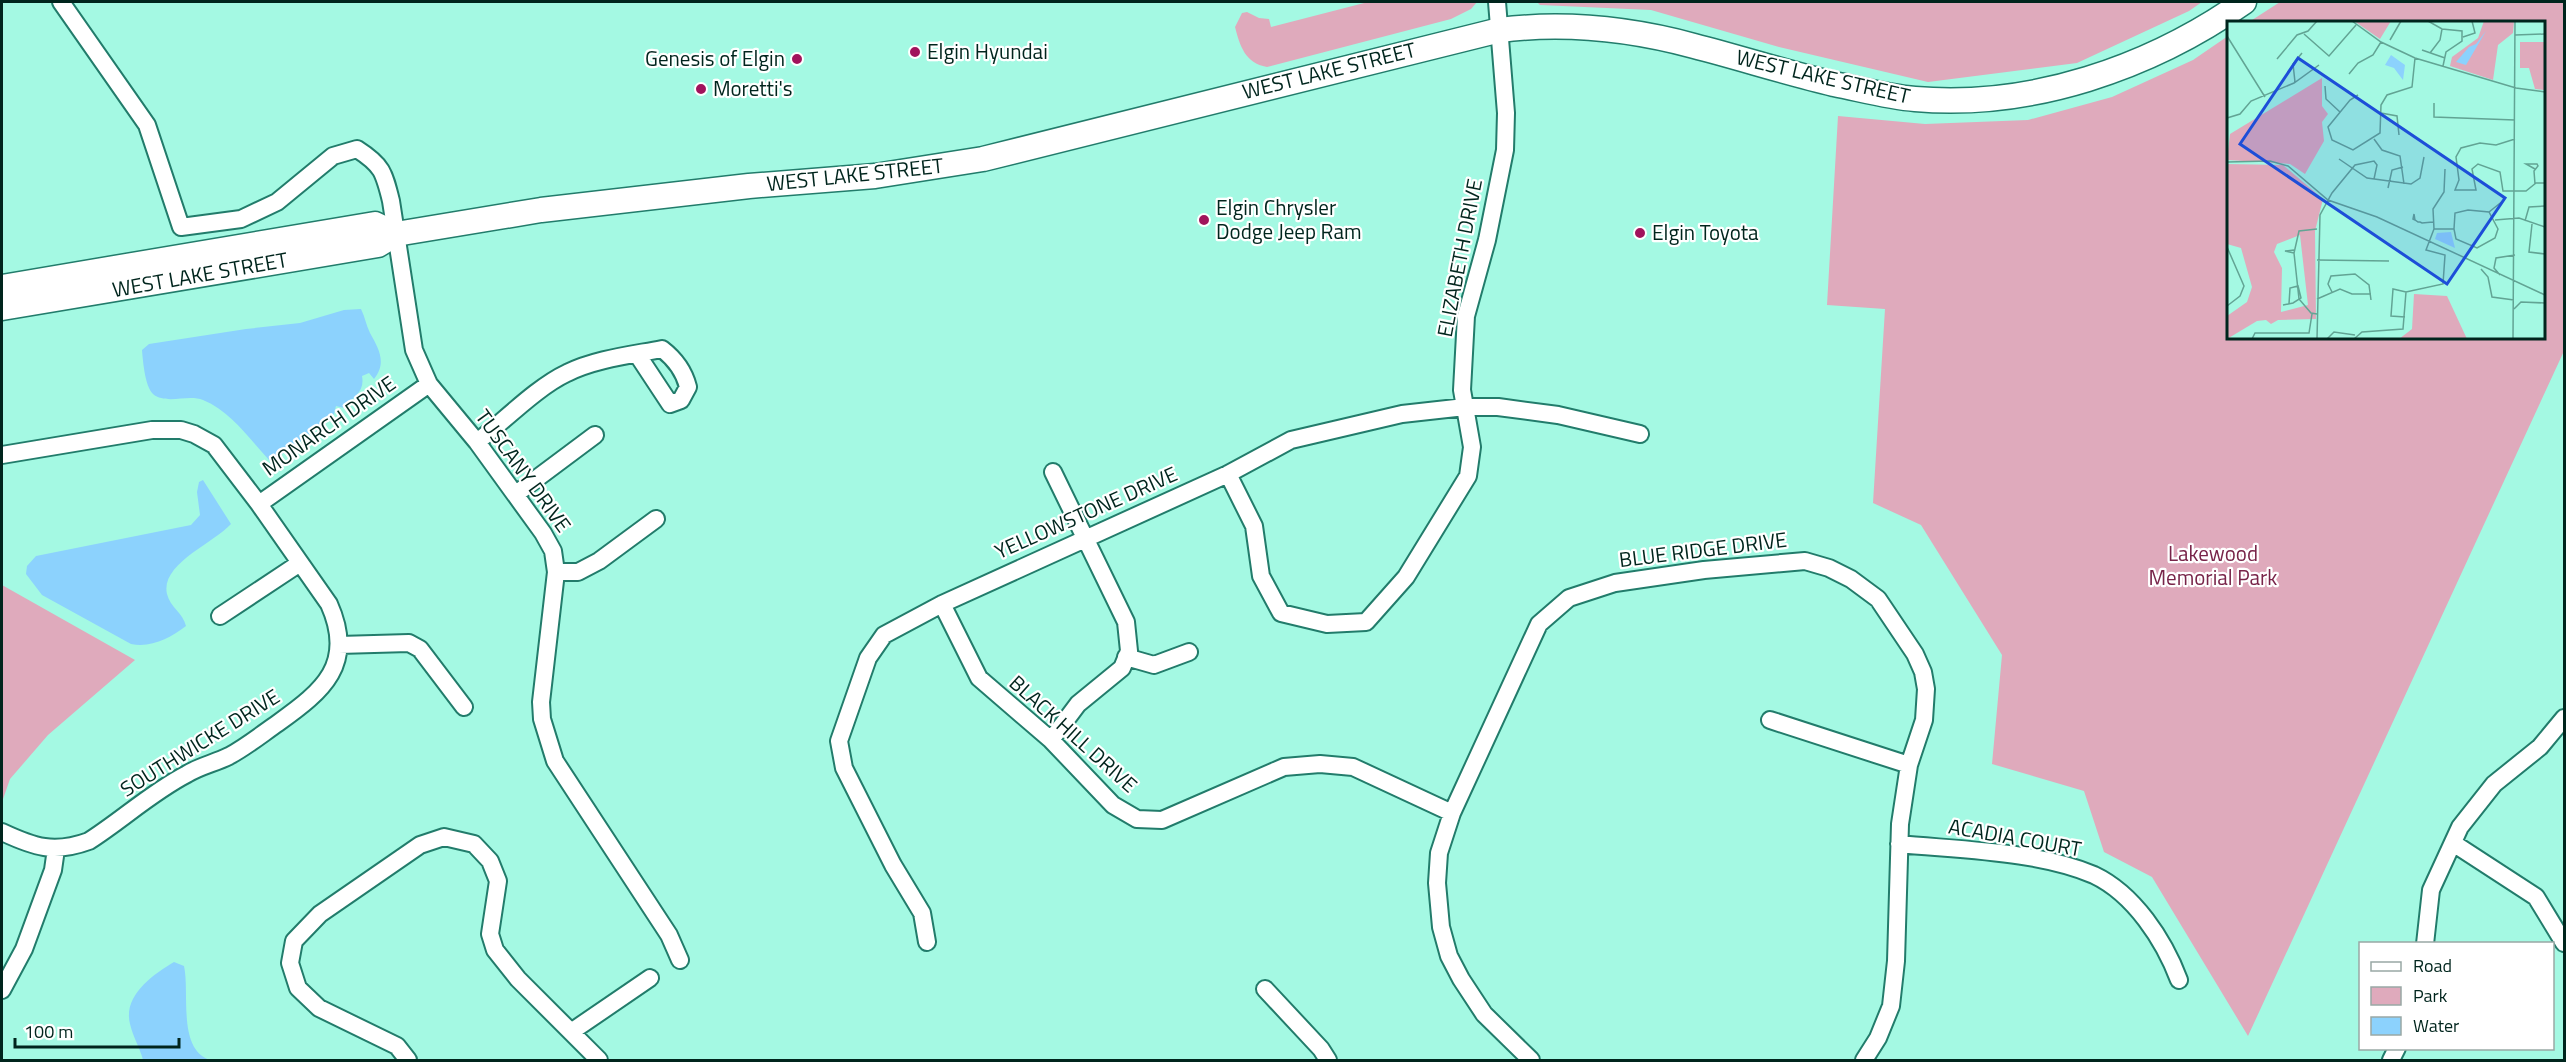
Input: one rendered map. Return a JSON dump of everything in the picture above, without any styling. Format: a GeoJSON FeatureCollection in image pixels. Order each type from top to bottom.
{"type":"FeatureCollection","features":[{"type":"Feature","properties":{"kind":"highway","name":"WEST LAKE STREET"},"geometry":{"type":"LineString","coordinates":[[2,308],[378,245],[396,234],[541,210],[749,186],[875,176],[982,159],[1500,30],[1526,27],[1587,27],[1608,30],[1691,45],[1833,83],[1914,99],[1956,100],[2012,96],[2092,79],[2190,37],[2244,2]]}},
{"type":"Feature","properties":{"kind":"highway","name":"WEST LAKE STREET"},"geometry":{"type":"LineString","coordinates":[[2,287],[375,224],[396,234]]}},
{"type":"Feature","properties":{"kind":"street","name":"TUSCANY DRIVE"},"geometry":{"type":"LineString","coordinates":[[61,2],[147,124],[181,227],[241,219],[277,202],[333,156],[357,149],[376,162],[386,181],[414,350],[429,384],[477,441],[543,533],[553,551],[556,572],[541,702],[547,740],[555,761],[669,935],[680,960]]}},
{"type":"Feature","properties":{"kind":"street","name":"ELIZABETH DRIVE"},"geometry":{"type":"LineString","coordinates":[[1228,474],[1254,526],[1261,576],[1281,613],[1327,624],[1366,622],[1406,577],[1468,476],[1472,447],[1462,390],[1466,316],[1487,240],[1505,150],[1506,113],[1497,2]]}},
{"type":"Feature","properties":{"kind":"street"},"geometry":{"type":"LineString","coordinates":[[477,441],[566,373],[587,365],[637,354]]}},
{"type":"Feature","properties":{"kind":"street","name":"MONARCH DRIVE"},"geometry":{"type":"LineString","coordinates":[[2,455],[152,430],[182,430],[214,446],[259,504],[429,384]]}},
{"type":"Feature","properties":{"kind":"street","name":"YELLOWSTONE DRIVE"},"geometry":{"type":"LineString","coordinates":[[927,942],[922,913],[893,866],[844,768],[839,741],[868,657],[884,635],[942,604],[1228,474],[1291,440],[1402,414],[1465,407],[1498,407],[1558,416],[1640,434]]}},
{"type":"Feature","properties":{"kind":"street"},"geometry":{"type":"LineString","coordinates":[[516,494],[595,435]]}},
{"type":"Feature","properties":{"kind":"street"},"geometry":{"type":"LineString","coordinates":[[1051,740],[1078,704],[1122,668],[1129,651],[1126,621],[1053,472]]}},
{"type":"Feature","properties":{"kind":"street","name":"SOUTHWICKE DRIVE"},"geometry":{"type":"LineString","coordinates":[[2,832],[40,847],[56,849],[74,847],[89,841],[184,775],[243,747],[310,700],[330,675],[339,645],[336,620],[329,604],[259,504]]}},
{"type":"Feature","properties":{"kind":"street"},"geometry":{"type":"LineString","coordinates":[[556,572],[578,572],[599,561],[656,519]]}},
{"type":"Feature","properties":{"kind":"street","name":"BLUE RIDGE DRIVE"},"geometry":{"type":"LineString","coordinates":[[1531,1060],[1484,1014],[1461,979],[1449,956],[1440,927],[1437,883],[1439,853],[1452,813],[1539,624],[1569,598],[1615,583],[1704,570],[1805,561],[1829,568],[1851,579],[1878,599],[1915,654],[1923,672],[1926,689],[1924,720],[1909,765],[1899,844],[1896,961],[1891,1006],[1878,1038],[1864,1060]]}},
{"type":"Feature","properties":{"kind":"street"},"geometry":{"type":"LineString","coordinates":[[220,616],[300,563]]}},
{"type":"Feature","properties":{"kind":"street","name":"BLACK HILL DRIVE"},"geometry":{"type":"LineString","coordinates":[[942,604],[979,678],[1051,740],[1113,806],[1137,819],[1162,820],[1284,767],[1320,764],[1353,767],[1452,813]]}},
{"type":"Feature","properties":{"kind":"street"},"geometry":{"type":"LineString","coordinates":[[339,645],[409,643],[420,649],[464,707]]}},
{"type":"Feature","properties":{"kind":"street"},"geometry":{"type":"LineString","coordinates":[[1126,657],[1154,665],[1189,652]]}},
{"type":"Feature","properties":{"kind":"street"},"geometry":{"type":"LineString","coordinates":[[2425,942],[2432,890],[2460,827],[2494,784],[2540,747],[2565,718]]}},
{"type":"Feature","properties":{"kind":"street"},"geometry":{"type":"LineString","coordinates":[[1770,720],[1909,765]]}},
{"type":"Feature","properties":{"kind":"street"},"geometry":{"type":"LineString","coordinates":[[408,1060],[397,1046],[319,1008],[298,988],[290,963],[294,940],[320,914],[420,845],[444,837],[474,844],[490,861],[498,881],[490,934],[495,950],[518,979],[600,1060]]}},
{"type":"Feature","properties":{"kind":"street"},"geometry":{"type":"LineString","coordinates":[[2453,843],[2536,897],[2565,943]]}},
{"type":"Feature","properties":{"kind":"street","name":"ACADIA COURT"},"geometry":{"type":"LineString","coordinates":[[1899,844],[1998,854],[2062,864],[2095,876],[2127,899],[2168,952],[2179,980]]}},
{"type":"Feature","properties":{"kind":"street"},"geometry":{"type":"LineString","coordinates":[[2,990],[24,949],[53,870],[56,849]]}},
{"type":"Feature","properties":{"kind":"street"},"geometry":{"type":"LineString","coordinates":[[571,1032],[650,978]]}},
{"type":"Feature","properties":{"kind":"street"},"geometry":{"type":"LineString","coordinates":[[1265,989],[1321,1049],[1328,1060]]}},
{"type":"Feature","properties":{"kind":"green space"},"geometry":{"type":"Polygon","coordinates":[[[1368,2],[1477,2],[1471,9],[1451,19],[1267,67],[1253,62],[1245,53],[1235,27],[1242,13],[1247,12],[1259,18],[1269,19],[1271,27],[1368,2]]]}},
{"type":"Feature","properties":{"kind":"green space"},"geometry":{"type":"Polygon","coordinates":[[[1537,2],[2202,2],[2189,11],[2077,63],[1928,82],[1779,47],[1651,10],[1540,5],[1537,2]]]}},
{"type":"Feature","properties":{"kind":"green space","name":"Lakewood Memorial Park"},"geometry":{"type":"Polygon","coordinates":[[[2280,2],[2564,2],[2564,351],[2248,1036],[2152,877],[2104,852],[2084,791],[1992,764],[2002,655],[1921,525],[1873,503],[1885,309],[1827,305],[1838,116],[1925,124],[2028,120],[2112,97],[2193,60],[2227,37],[2227,339],[2545,339],[2545,21],[2251,21],[2280,2]]]}},
{"type":"Feature","properties":{"kind":"green space"},"geometry":{"type":"Polygon","coordinates":[[[2,585],[135,660],[48,735],[10,779],[2,802],[2,585]]]}},
{"type":"Feature","properties":{"kind":"water"},"geometry":{"type":"Polygon","coordinates":[[[361,309],[380,356],[378,373],[374,379],[369,373],[362,376],[360,390],[344,408],[336,406],[334,414],[295,445],[270,461],[231,419],[213,405],[197,398],[164,399],[153,394],[148,385],[142,350],[149,344],[300,323],[344,310],[361,309]]]}},
{"type":"Feature","properties":{"kind":"water"},"geometry":{"type":"Polygon","coordinates":[[[203,480],[231,524],[190,555],[172,573],[167,583],[167,594],[186,626],[167,638],[146,645],[131,644],[42,595],[26,574],[27,566],[36,556],[191,525],[200,515],[197,492],[199,482],[203,480]]]}},
{"type":"Feature","properties":{"kind":"water"},"geometry":{"type":"Polygon","coordinates":[[[174,962],[184,966],[187,1019],[193,1044],[200,1054],[210,1060],[143,1060],[133,1033],[129,1014],[135,996],[141,987],[157,973],[174,962]]]}},
{"type":"Feature","properties":{"kind":"place","name":"Elgin Hyundai"},"geometry":{"type":"Point","coordinates":[915,52]}},
{"type":"Feature","properties":{"kind":"place","name":"Genesis of Elgin"},"geometry":{"type":"Point","coordinates":[797,59]}},
{"type":"Feature","properties":{"kind":"place","name":"Moretti's"},"geometry":{"type":"Point","coordinates":[701,89]}},
{"type":"Feature","properties":{"kind":"place","name":"Elgin Chrysler Dodge Jeep Ram"},"geometry":{"type":"Point","coordinates":[1204,220]}},
{"type":"Feature","properties":{"kind":"place","name":"Elgin Toyota"},"geometry":{"type":"Point","coordinates":[1640,233]}}]}
